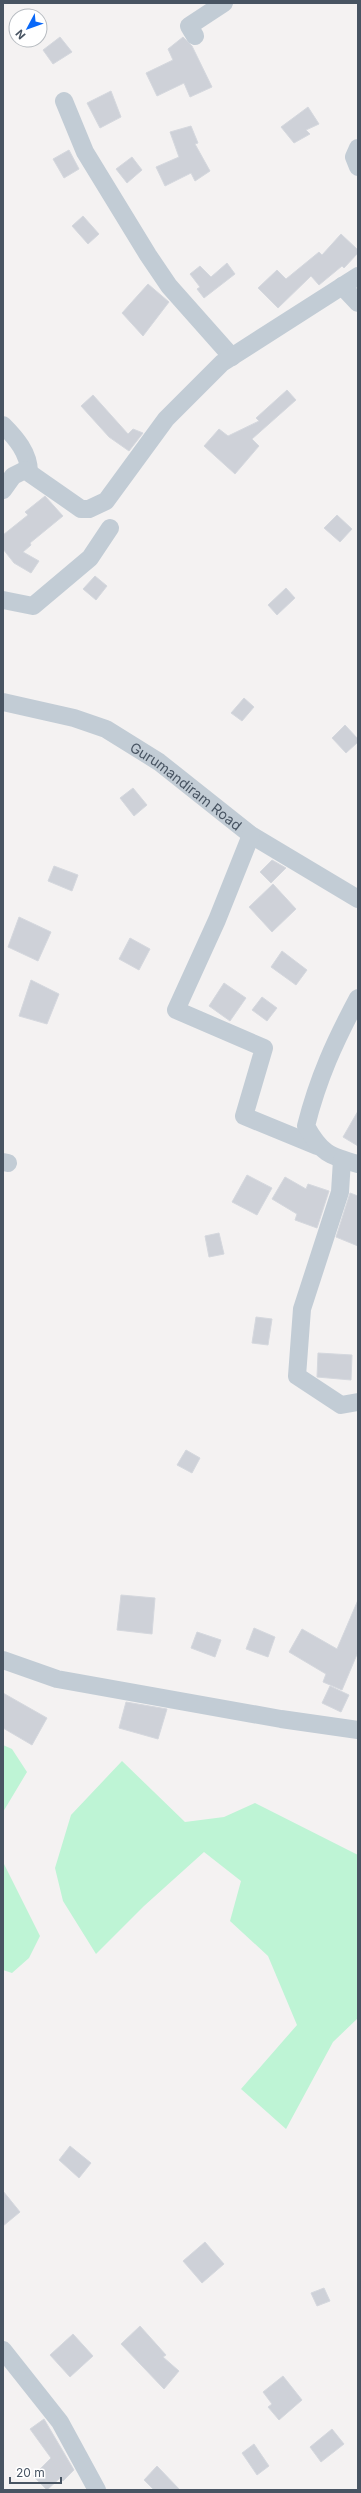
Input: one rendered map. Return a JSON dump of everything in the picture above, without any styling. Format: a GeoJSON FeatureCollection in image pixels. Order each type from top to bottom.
{"type":"FeatureCollection","features":[{"type":"Feature","properties":{"kind":"street"},"geometry":{"type":"LineString","coordinates":[[195,36],[189,26],[224,3]]}},
{"type":"Feature","properties":{"kind":"street"},"geometry":{"type":"LineString","coordinates":[[64,101],[85,152],[148,255],[169,286],[232,357]]}},
{"type":"Feature","properties":{"kind":"street"},"geometry":{"type":"LineString","coordinates":[[358,148],[354,156],[358,167]]}},
{"type":"Feature","properties":{"kind":"street"},"geometry":{"type":"LineString","coordinates":[[3,490],[17,473],[22,470],[29,472],[81,509],[96,507],[109,496],[178,404],[212,372],[232,357],[358,276]]}},
{"type":"Feature","properties":{"kind":"street"},"geometry":{"type":"LineString","coordinates":[[342,286],[358,303]]}},
{"type":"Feature","properties":{"kind":"street"},"geometry":{"type":"LineString","coordinates":[[3,425],[23,449],[29,461],[29,472]]}},
{"type":"Feature","properties":{"kind":"street"},"geometry":{"type":"LineString","coordinates":[[3,600],[33,606],[90,558],[110,528]]}},
{"type":"Feature","properties":{"kind":"street"},"geometry":{"type":"LineString","coordinates":[[3,691],[11,703]]}},
{"type":"Feature","properties":{"kind":"street","name":"Gurumandiram Road"},"geometry":{"type":"LineString","coordinates":[[11,703],[74,718],[106,730],[159,762],[251,835],[358,898]]}},
{"type":"Feature","properties":{"kind":"street"},"geometry":{"type":"LineString","coordinates":[[251,835],[217,920],[176,1010],[264,1048],[244,1116],[317,1146],[331,1157],[350,1162],[302,1309],[297,1376],[341,1405],[358,1402]]}},
{"type":"Feature","properties":{"kind":"street"},"geometry":{"type":"LineString","coordinates":[[317,1146],[306,1126],[315,1090],[331,1048],[358,998]]}},
{"type":"Feature","properties":{"kind":"street"},"geometry":{"type":"LineString","coordinates":[[3,1660],[57,1679],[281,1719],[358,1730]]}},
{"type":"Feature","properties":{"kind":"street"},"geometry":{"type":"LineString","coordinates":[[3,2350],[60,2422],[97,2490]]}},
{"type":"Feature","properties":{"kind":"green space"},"geometry":{"type":"Polygon","coordinates":[[[3,1745],[12,1749],[27,1772],[3,1812],[3,1745]]]}},
{"type":"Feature","properties":{"kind":"green space"},"geometry":{"type":"Polygon","coordinates":[[[122,1761],[185,1822],[224,1817],[255,1803],[358,1855],[358,2018],[333,2042],[286,2129],[241,2089],[297,2025],[268,1956],[230,1921],[241,1881],[204,1852],[144,1906],[96,1954],[63,1901],[55,1868],[71,1815],[122,1761]]]}},
{"type":"Feature","properties":{"kind":"green space"},"geometry":{"type":"Polygon","coordinates":[[[3,1862],[40,1936],[29,1958],[12,1973],[3,1970],[3,1862]]]}},
{"type":"Feature","properties":{"kind":"building"},"geometry":{"type":"Polygon","coordinates":[[[60,37],[72,52],[53,64],[43,50],[48,48],[48,46],[60,37]]]}},
{"type":"Feature","properties":{"kind":"building"},"geometry":{"type":"Polygon","coordinates":[[[183,37],[192,46],[212,87],[190,97],[184,83],[157,96],[146,73],[173,60],[168,49],[183,37]]]}},
{"type":"Feature","properties":{"kind":"building"},"geometry":{"type":"Polygon","coordinates":[[[111,91],[121,117],[100,128],[87,103],[111,91]]]}},
{"type":"Feature","properties":{"kind":"building"},"geometry":{"type":"Polygon","coordinates":[[[308,107],[319,124],[306,130],[310,134],[294,143],[281,127],[308,107]]]}},
{"type":"Feature","properties":{"kind":"building"},"geometry":{"type":"Polygon","coordinates":[[[191,126],[198,143],[195,144],[210,171],[195,181],[191,173],[165,186],[156,167],[179,157],[170,132],[191,126]]]}},
{"type":"Feature","properties":{"kind":"building"},"geometry":{"type":"Polygon","coordinates":[[[69,150],[79,169],[64,178],[53,159],[69,150]]]}},
{"type":"Feature","properties":{"kind":"building"},"geometry":{"type":"Polygon","coordinates":[[[132,157],[142,170],[127,183],[116,169],[132,157]]]}},
{"type":"Feature","properties":{"kind":"building"},"geometry":{"type":"Polygon","coordinates":[[[83,216],[99,234],[88,244],[72,226],[83,216]]]}},
{"type":"Feature","properties":{"kind":"building"},"geometry":{"type":"Polygon","coordinates":[[[341,234],[358,250],[358,253],[344,268],[342,266],[319,285],[311,276],[278,308],[258,288],[277,270],[286,279],[319,252],[322,255],[341,234]]]}},
{"type":"Feature","properties":{"kind":"building"},"geometry":{"type":"Polygon","coordinates":[[[227,263],[235,274],[204,298],[197,289],[200,287],[190,274],[200,266],[211,277],[227,263]]]}},
{"type":"Feature","properties":{"kind":"building"},"geometry":{"type":"Polygon","coordinates":[[[148,284],[169,302],[143,336],[122,313],[148,284]]]}},
{"type":"Feature","properties":{"kind":"building"},"geometry":{"type":"Polygon","coordinates":[[[287,390],[296,400],[252,439],[259,446],[235,474],[204,446],[219,429],[228,436],[259,421],[256,418],[287,390]]]}},
{"type":"Feature","properties":{"kind":"building"},"geometry":{"type":"Polygon","coordinates":[[[93,395],[128,434],[133,429],[143,433],[129,451],[109,437],[81,406],[93,395]]]}},
{"type":"Feature","properties":{"kind":"building"},"geometry":{"type":"Polygon","coordinates":[[[45,496],[63,516],[30,543],[31,545],[23,552],[39,561],[31,573],[14,563],[3,549],[3,535],[28,515],[25,512],[45,496]]]}},
{"type":"Feature","properties":{"kind":"building"},"geometry":{"type":"Polygon","coordinates":[[[337,515],[352,529],[340,542],[324,528],[337,515]]]}},
{"type":"Feature","properties":{"kind":"building"},"geometry":{"type":"Polygon","coordinates":[[[95,576],[107,586],[96,600],[83,589],[95,576]]]}},
{"type":"Feature","properties":{"kind":"building"},"geometry":{"type":"Polygon","coordinates":[[[286,588],[295,598],[277,615],[268,605],[286,588]]]}},
{"type":"Feature","properties":{"kind":"building"},"geometry":{"type":"Polygon","coordinates":[[[244,698],[254,707],[242,721],[231,713],[244,698]]]}},
{"type":"Feature","properties":{"kind":"building"},"geometry":{"type":"Polygon","coordinates":[[[345,725],[358,739],[358,742],[346,753],[332,738],[345,725]]]}},
{"type":"Feature","properties":{"kind":"building"},"geometry":{"type":"Polygon","coordinates":[[[133,788],[147,805],[134,816],[120,798],[133,788]]]}},
{"type":"Feature","properties":{"kind":"building"},"geometry":{"type":"Polygon","coordinates":[[[272,860],[286,868],[271,883],[260,872],[272,860]]]}},
{"type":"Feature","properties":{"kind":"building"},"geometry":{"type":"Polygon","coordinates":[[[54,866],[78,875],[72,891],[48,881],[54,866]]]}},
{"type":"Feature","properties":{"kind":"building"},"geometry":{"type":"Polygon","coordinates":[[[273,884],[296,909],[272,932],[249,907],[273,884]]]}},
{"type":"Feature","properties":{"kind":"building"},"geometry":{"type":"Polygon","coordinates":[[[19,917],[51,932],[38,961],[8,947],[19,917]]]}},
{"type":"Feature","properties":{"kind":"building"},"geometry":{"type":"Polygon","coordinates":[[[130,938],[150,949],[139,970],[119,959],[130,938]]]}},
{"type":"Feature","properties":{"kind":"building"},"geometry":{"type":"Polygon","coordinates":[[[282,951],[307,970],[296,985],[271,967],[282,951]]]}},
{"type":"Feature","properties":{"kind":"building"},"geometry":{"type":"Polygon","coordinates":[[[31,980],[59,994],[47,1024],[19,1016],[31,980]]]}},
{"type":"Feature","properties":{"kind":"building"},"geometry":{"type":"Polygon","coordinates":[[[224,983],[246,998],[230,1021],[209,1006],[224,983]]]}},
{"type":"Feature","properties":{"kind":"building"},"geometry":{"type":"Polygon","coordinates":[[[262,997],[277,1008],[267,1021],[252,1010],[262,997]]]}},
{"type":"Feature","properties":{"kind":"building"},"geometry":{"type":"Polygon","coordinates":[[[358,1111],[358,1146],[343,1137],[358,1111]]]}},
{"type":"Feature","properties":{"kind":"building"},"geometry":{"type":"Polygon","coordinates":[[[247,1175],[272,1188],[257,1215],[232,1202],[247,1175]]]}},
{"type":"Feature","properties":{"kind":"building"},"geometry":{"type":"Polygon","coordinates":[[[285,1177],[306,1189],[308,1184],[329,1191],[317,1228],[295,1220],[297,1214],[272,1199],[285,1177]]]}},
{"type":"Feature","properties":{"kind":"building"},"geometry":{"type":"Polygon","coordinates":[[[350,1193],[358,1196],[358,1246],[336,1237],[350,1193]]]}},
{"type":"Feature","properties":{"kind":"building"},"geometry":{"type":"Polygon","coordinates":[[[219,1233],[224,1254],[209,1257],[205,1236],[219,1233]]]}},
{"type":"Feature","properties":{"kind":"building"},"geometry":{"type":"Polygon","coordinates":[[[256,1317],[272,1319],[268,1345],[252,1343],[256,1317]]]}},
{"type":"Feature","properties":{"kind":"building"},"geometry":{"type":"Polygon","coordinates":[[[318,1353],[352,1355],[351,1380],[317,1377],[318,1353]]]}},
{"type":"Feature","properties":{"kind":"building"},"geometry":{"type":"Polygon","coordinates":[[[186,1450],[200,1458],[192,1473],[177,1465],[186,1450]]]}},
{"type":"Feature","properties":{"kind":"building"},"geometry":{"type":"Polygon","coordinates":[[[121,1595],[155,1598],[152,1634],[117,1630],[121,1595]]]}},
{"type":"Feature","properties":{"kind":"building"},"geometry":{"type":"Polygon","coordinates":[[[358,1600],[358,1652],[342,1690],[323,1682],[326,1674],[289,1652],[302,1629],[337,1649],[358,1600]]]}},
{"type":"Feature","properties":{"kind":"building"},"geometry":{"type":"Polygon","coordinates":[[[254,1628],[275,1637],[268,1657],[246,1649],[254,1628]]]}},
{"type":"Feature","properties":{"kind":"building"},"geometry":{"type":"Polygon","coordinates":[[[197,1632],[221,1640],[215,1657],[191,1648],[197,1632]]]}},
{"type":"Feature","properties":{"kind":"building"},"geometry":{"type":"Polygon","coordinates":[[[330,1686],[349,1695],[341,1712],[322,1703],[330,1686]]]}},
{"type":"Feature","properties":{"kind":"building"},"geometry":{"type":"Polygon","coordinates":[[[3,1693],[47,1718],[32,1745],[3,1728],[3,1693]]]}},
{"type":"Feature","properties":{"kind":"building"},"geometry":{"type":"Polygon","coordinates":[[[126,1702],[167,1709],[158,1739],[119,1728],[126,1702]]]}},
{"type":"Feature","properties":{"kind":"building"},"geometry":{"type":"Polygon","coordinates":[[[70,2146],[91,2163],[79,2178],[59,2160],[70,2146]]]}},
{"type":"Feature","properties":{"kind":"building"},"geometry":{"type":"Polygon","coordinates":[[[3,2191],[20,2212],[3,2226],[3,2191]]]}},
{"type":"Feature","properties":{"kind":"building"},"geometry":{"type":"Polygon","coordinates":[[[205,2242],[224,2264],[202,2283],[183,2261],[205,2242]]]}},
{"type":"Feature","properties":{"kind":"building"},"geometry":{"type":"Polygon","coordinates":[[[324,2288],[330,2301],[317,2306],[311,2293],[324,2288]]]}},
{"type":"Feature","properties":{"kind":"building"},"geometry":{"type":"Polygon","coordinates":[[[140,2326],[166,2355],[163,2357],[179,2371],[164,2389],[121,2344],[140,2326]]]}},
{"type":"Feature","properties":{"kind":"building"},"geometry":{"type":"Polygon","coordinates":[[[73,2334],[93,2356],[70,2377],[50,2355],[73,2334]]]}},
{"type":"Feature","properties":{"kind":"building"},"geometry":{"type":"Polygon","coordinates":[[[283,2376],[302,2400],[279,2420],[268,2407],[272,2404],[263,2392],[283,2376]]]}},
{"type":"Feature","properties":{"kind":"building"},"geometry":{"type":"Polygon","coordinates":[[[44,2419],[74,2470],[63,2481],[60,2478],[47,2490],[33,2476],[51,2458],[30,2429],[44,2419]]]}},
{"type":"Feature","properties":{"kind":"building"},"geometry":{"type":"Polygon","coordinates":[[[332,2429],[344,2444],[321,2462],[310,2447],[332,2429]]]}},
{"type":"Feature","properties":{"kind":"building"},"geometry":{"type":"Polygon","coordinates":[[[254,2444],[269,2466],[257,2475],[242,2453],[254,2444]]]}},
{"type":"Feature","properties":{"kind":"building"},"geometry":{"type":"Polygon","coordinates":[[[157,2466],[180,2490],[154,2490],[144,2480],[157,2466]]]}}]}
